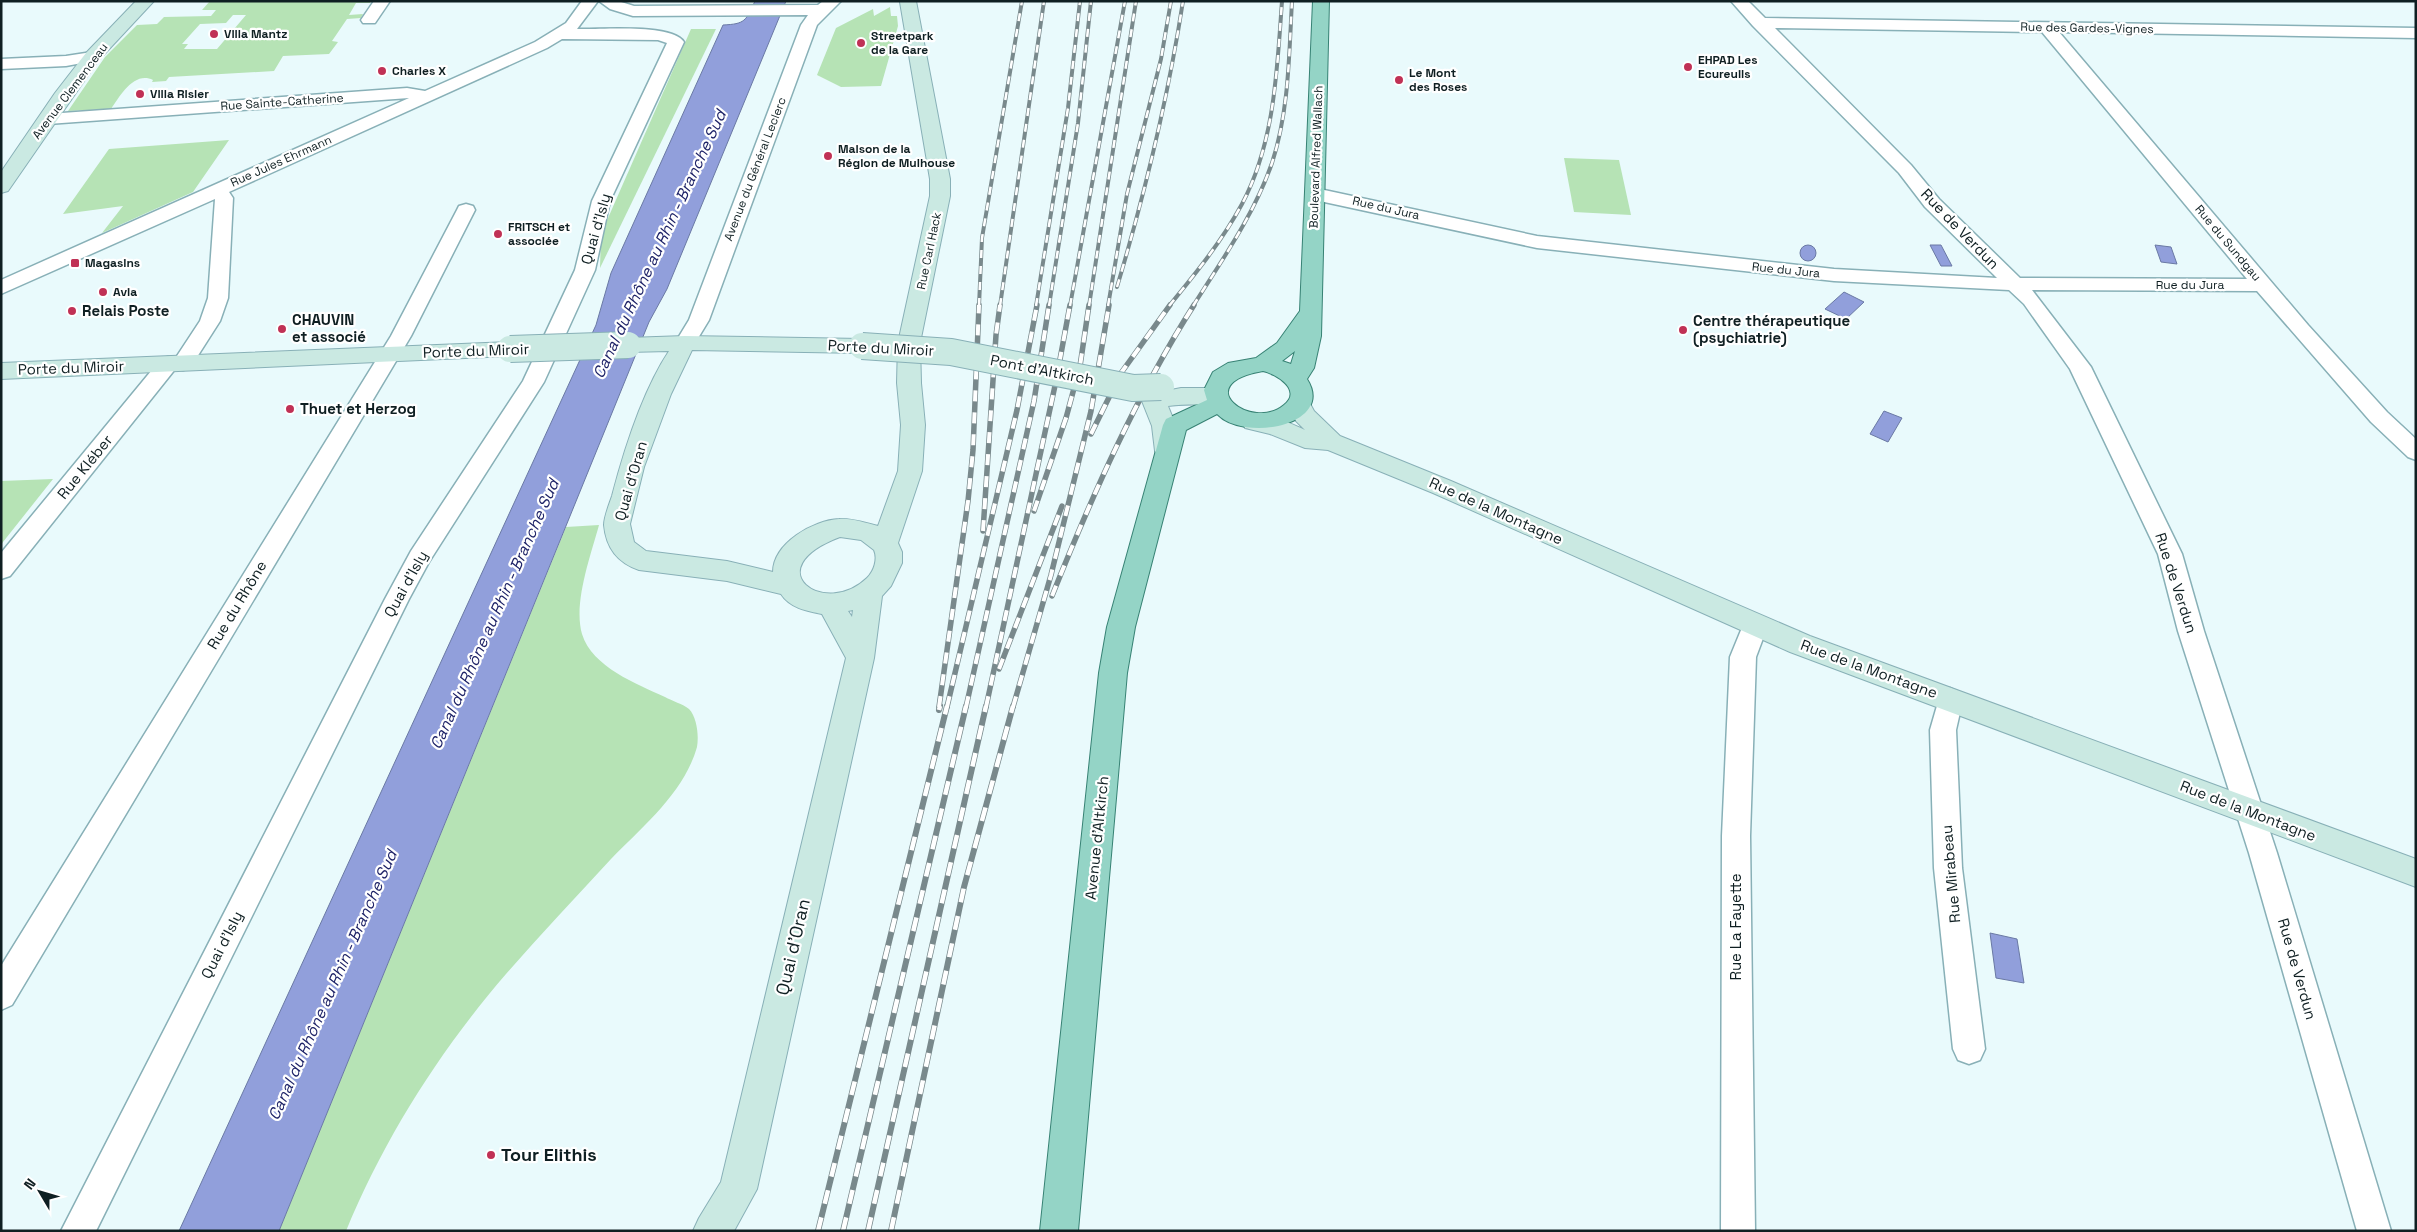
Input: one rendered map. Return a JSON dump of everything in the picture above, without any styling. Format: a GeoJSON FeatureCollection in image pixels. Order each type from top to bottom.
{"type":"FeatureCollection","features":[{"type":"Feature","properties":{"kind":"main road","name":"Boulevard Alfred Wallach"},"geometry":{"type":"LineString","coordinates":[[1296,378],[1306,353],[1310,313],[1321,1]]}},
{"type":"Feature","properties":{"kind":"main road"},"geometry":{"type":"LineString","coordinates":[[1262,364],[1285,348],[1310,313]]}},
{"type":"Feature","properties":{"kind":"main road"},"geometry":{"type":"LineString","coordinates":[[1167,451],[1204,429],[1247,420],[1281,418],[1292,412],[1299,404],[1302,396],[1301,387],[1296,378],[1287,371],[1262,364],[1236,368],[1226,373],[1219,380],[1215,389],[1217,400],[1229,414],[1247,420]]}},
{"type":"Feature","properties":{"kind":"main road","name":"Avenue d'Altkirch"},"geometry":{"type":"LineString","coordinates":[[1059,1231],[1113,673],[1121,628],[1175,426],[1217,400]]}},
{"type":"Feature","properties":{"kind":"street","name":"Avenue Clemenceau"},"geometry":{"type":"LineString","coordinates":[[3,181],[92,57],[146,1]]}},
{"type":"Feature","properties":{"kind":"street"},"geometry":{"type":"LineString","coordinates":[[369,20],[382,1]]}},
{"type":"Feature","properties":{"kind":"street"},"geometry":{"type":"LineString","coordinates":[[561,34],[572,26],[590,1]]}},
{"type":"Feature","properties":{"kind":"street"},"geometry":{"type":"LineString","coordinates":[[607,1],[615,6],[633,11],[798,10],[828,6]]}},
{"type":"Feature","properties":{"kind":"street","name":"Rue de Verdun"},"geometry":{"type":"LineString","coordinates":[[1738,1],[1905,169],[1932,202],[2031,300],[2080,368],[2170,554],[2191,631],[2250,812],[2374,1231]]}},
{"type":"Feature","properties":{"kind":"street","name":"Rue Carl Hack"},"geometry":{"type":"LineString","coordinates":[[884,543],[910,471],[913,450],[909,343],[940,196],[940,180],[908,2]]}},
{"type":"Feature","properties":{"kind":"street","name":"Avenue du Général Leclerc"},"geometry":{"type":"LineString","coordinates":[[675,343],[699,320],[809,25],[828,6]]}},
{"type":"Feature","properties":{"kind":"street"},"geometry":{"type":"LineString","coordinates":[[614,35],[606,30],[604,24],[610,18],[633,11]]}},
{"type":"Feature","properties":{"kind":"street","name":"Rue des Gardes-Vignes"},"geometry":{"type":"LineString","coordinates":[[1759,23],[2416,33]]}},
{"type":"Feature","properties":{"kind":"street","name":"Rue du Sundgau"},"geometry":{"type":"LineString","coordinates":[[2047,28],[2263,285],[2379,417],[2416,452]]}},
{"type":"Feature","properties":{"kind":"street","name":"Quai d'Isly"},"geometry":{"type":"LineString","coordinates":[[78,1231],[397,599],[420,557],[533,382],[585,270],[601,201],[676,42],[670,38],[658,35],[561,34]]}},
{"type":"Feature","properties":{"kind":"street","name":"Rue Jules Ehrmann"},"geometry":{"type":"LineString","coordinates":[[1,288],[561,34]]}},
{"type":"Feature","properties":{"kind":"street"},"geometry":{"type":"LineString","coordinates":[[1,64],[66,61],[92,57]]}},
{"type":"Feature","properties":{"kind":"street","name":"Rue Sainte-Catherine"},"geometry":{"type":"LineString","coordinates":[[48,118],[407,93],[426,96]]}},
{"type":"Feature","properties":{"kind":"street","name":"Rue Kléber"},"geometry":{"type":"LineString","coordinates":[[1,570],[176,364],[210,321],[218,298],[224,198],[216,191]]}},
{"type":"Feature","properties":{"kind":"street","name":"Rue du Jura"},"geometry":{"type":"LineString","coordinates":[[1315,194],[1537,242],[1834,275],[2014,284],[2263,285]]}},
{"type":"Feature","properties":{"kind":"street","name":"Rue du Rhône"},"geometry":{"type":"LineString","coordinates":[[1,995],[332,448],[391,354],[466,210]]}},
{"type":"Feature","properties":{"kind":"street","name":"Porte du Miroir"},"geometry":{"type":"LineString","coordinates":[[1,370],[675,343],[862,346],[951,352]]}},
{"type":"Feature","properties":{"kind":"street","name":"Quai d'Oran"},"geometry":{"type":"LineString","coordinates":[[675,343],[673,362],[632,467],[617,524],[622,547],[639,560],[727,571],[788,585]]}},
{"type":"Feature","properties":{"kind":"street","name":"Pont d'Altkirch"},"geometry":{"type":"LineString","coordinates":[[951,352],[1157,394]]}},
{"type":"Feature","properties":{"kind":"street"},"geometry":{"type":"LineString","coordinates":[[1157,394],[1226,373]]}},
{"type":"Feature","properties":{"kind":"street"},"geometry":{"type":"LineString","coordinates":[[1157,394],[1217,400]]}},
{"type":"Feature","properties":{"kind":"street","name":"Avenue d'Altkirch"},"geometry":{"type":"LineString","coordinates":[[1157,394],[1167,451]]}},
{"type":"Feature","properties":{"kind":"street","name":"Rue de la Montagne"},"geometry":{"type":"LineString","coordinates":[[1299,404],[1304,415],[1331,442]]}},
{"type":"Feature","properties":{"kind":"street","name":"Rue de la Montagne"},"geometry":{"type":"LineString","coordinates":[[1247,420],[1278,427],[1305,440],[1331,442],[1451,491],[1755,625],[2416,873]]}},
{"type":"Feature","properties":{"kind":"street"},"geometry":{"type":"LineString","coordinates":[[855,528],[900,499]]}},
{"type":"Feature","properties":{"kind":"street"},"geometry":{"type":"LineString","coordinates":[[838,528],[855,528],[867,531],[884,543],[889,555],[888,568],[881,580],[869,592],[844,602],[831,604],[805,599],[795,593],[788,585],[785,574],[787,562],[794,551],[805,540],[821,532],[838,528]]}},
{"type":"Feature","properties":{"kind":"street","name":"Quai d'Oran"},"geometry":{"type":"LineString","coordinates":[[727,571],[794,551]]}},
{"type":"Feature","properties":{"kind":"street","name":"Quai d'Oran"},"geometry":{"type":"LineString","coordinates":[[712,1231],[738,1188],[860,658],[869,592]]}},
{"type":"Feature","properties":{"kind":"street"},"geometry":{"type":"LineString","coordinates":[[831,604],[860,658]]}},
{"type":"Feature","properties":{"kind":"street","name":"Rue La Fayette"},"geometry":{"type":"LineString","coordinates":[[1738,1231],[1736,836],[1743,657],[1755,625]]}},
{"type":"Feature","properties":{"kind":"street","name":"Rue Mirabeau"},"geometry":{"type":"LineString","coordinates":[[1950,699],[1943,730],[1948,868],[1969,1049]]}},
{"type":"Feature","properties":{"kind":"green space"},"geometry":{"type":"Polygon","coordinates":[[[210,1],[371,1],[370,3],[356,3],[349,15],[363,14],[361,18],[347,19],[332,41],[338,42],[329,54],[283,56],[274,71],[169,77],[166,81],[152,82],[153,80],[146,78],[140,79],[128,86],[111,109],[68,111],[105,57],[137,25],[157,24],[164,17],[211,16],[216,10],[202,10],[210,1]],[[233,15],[226,23],[200,24],[182,44],[188,44],[184,49],[217,49],[246,15],[233,15]]]}},
{"type":"Feature","properties":{"kind":"green space","name":"Streetpark de la Gare"},"geometry":{"type":"Polygon","coordinates":[[[890,7],[891,16],[897,16],[898,26],[881,86],[841,87],[817,75],[836,28],[873,9],[874,16],[890,7]]]}},
{"type":"Feature","properties":{"kind":"green space"},"geometry":{"type":"Polygon","coordinates":[[[691,29],[716,29],[600,268],[601,234],[691,29]]]}},
{"type":"Feature","properties":{"kind":"green space"},"geometry":{"type":"Polygon","coordinates":[[[229,140],[193,192],[102,233],[123,206],[63,214],[109,149],[229,140]]]}},
{"type":"Feature","properties":{"kind":"green space"},"geometry":{"type":"Polygon","coordinates":[[[1564,158],[1619,160],[1631,215],[1574,212],[1564,158]]]}},
{"type":"Feature","properties":{"kind":"green space"},"geometry":{"type":"Polygon","coordinates":[[[53,479],[3,542],[1,545],[1,481],[53,479]]]}},
{"type":"Feature","properties":{"kind":"green space"},"geometry":{"type":"Polygon","coordinates":[[[599,525],[581,594],[580,622],[582,634],[587,646],[605,665],[629,680],[681,704],[692,712],[696,722],[698,738],[691,764],[673,794],[661,808],[532,945],[458,1034],[396,1129],[361,1196],[346,1231],[279,1231],[566,527],[599,525]]]}},
{"type":"Feature","properties":{"kind":"water","name":"Canal du Rhône au Rhin - Branche Sud"},"geometry":{"type":"Polygon","coordinates":[[[755,1],[786,1],[667,289],[649,322],[279,1231],[179,1231],[596,325],[611,273],[723,25],[736,24],[744,20],[755,1]]]}},
{"type":"Feature","properties":{"kind":"water"},"geometry":{"type":"Polygon","coordinates":[[[1805,245],[1811,245],[1816,250],[1814,259],[1805,261],[1800,256],[1800,250],[1805,245]]]}},
{"type":"Feature","properties":{"kind":"water"},"geometry":{"type":"Polygon","coordinates":[[[1930,245],[1941,245],[1952,266],[1941,266],[1930,245]]]}},
{"type":"Feature","properties":{"kind":"water"},"geometry":{"type":"Polygon","coordinates":[[[2155,245],[2171,247],[2177,264],[2161,262],[2155,245]]]}},
{"type":"Feature","properties":{"kind":"water"},"geometry":{"type":"Polygon","coordinates":[[[1844,292],[1864,302],[1846,319],[1825,309],[1844,292]]]}},
{"type":"Feature","properties":{"kind":"water"},"geometry":{"type":"Polygon","coordinates":[[[1884,411],[1902,418],[1888,442],[1870,434],[1884,411]]]}},
{"type":"Feature","properties":{"kind":"water"},"geometry":{"type":"Polygon","coordinates":[[[1990,933],[2017,939],[2024,983],[1996,978],[1990,933]]]}},
{"type":"Feature","properties":{"kind":"railway"},"geometry":{"type":"LineString","coordinates":[[979,306],[982,238],[1022,1]]}},
{"type":"Feature","properties":{"kind":"railway"},"geometry":{"type":"LineString","coordinates":[[1000,306],[1044,1]]}},
{"type":"Feature","properties":{"kind":"railway"},"geometry":{"type":"LineString","coordinates":[[1036,306],[1068,108],[1080,1]]}},
{"type":"Feature","properties":{"kind":"railway"},"geometry":{"type":"LineString","coordinates":[[1049,306],[1078,123],[1091,1]]}},
{"type":"Feature","properties":{"kind":"railway"},"geometry":{"type":"LineString","coordinates":[[1070,306],[1125,1]]}},
{"type":"Feature","properties":{"kind":"railway"},"geometry":{"type":"LineString","coordinates":[[1089,306],[1136,1]]}},
{"type":"Feature","properties":{"kind":"railway"},"geometry":{"type":"LineString","coordinates":[[1108,306],[1127,194],[1161,59],[1171,1]]}},
{"type":"Feature","properties":{"kind":"railway"},"geometry":{"type":"LineString","coordinates":[[1117,287],[1155,145],[1183,1]]}},
{"type":"Feature","properties":{"kind":"railway"},"geometry":{"type":"LineString","coordinates":[[1169,306],[1226,231],[1242,204],[1253,180],[1268,130],[1276,79],[1282,1]]}},
{"type":"Feature","properties":{"kind":"railway"},"geometry":{"type":"LineString","coordinates":[[1193,306],[1247,219],[1272,163],[1278,143],[1285,103],[1292,1]]}},
{"type":"Feature","properties":{"kind":"railway"},"geometry":{"type":"LineString","coordinates":[[939,707],[968,501],[973,450],[979,305]]}},
{"type":"Feature","properties":{"kind":"railway"},"geometry":{"type":"LineString","coordinates":[[983,531],[996,335],[1000,305]]}},
{"type":"Feature","properties":{"kind":"railway"},"geometry":{"type":"LineString","coordinates":[[947,707],[1017,410],[1037,305]]}},
{"type":"Feature","properties":{"kind":"railway"},"geometry":{"type":"LineString","coordinates":[[966,707],[1034,401],[1049,305]]}},
{"type":"Feature","properties":{"kind":"railway"},"geometry":{"type":"LineString","coordinates":[[986,707],[1056,381],[1070,305]]}},
{"type":"Feature","properties":{"kind":"railway"},"geometry":{"type":"LineString","coordinates":[[1034,511],[1066,418],[1080,366],[1089,305]]}},
{"type":"Feature","properties":{"kind":"railway"},"geometry":{"type":"LineString","coordinates":[[1013,707],[1051,575],[1091,411],[1109,305]]}},
{"type":"Feature","properties":{"kind":"railway"},"geometry":{"type":"LineString","coordinates":[[1091,434],[1121,373],[1170,305]]}},
{"type":"Feature","properties":{"kind":"railway"},"geometry":{"type":"LineString","coordinates":[[1052,596],[1116,447],[1153,375],[1194,305]]}},
{"type":"Feature","properties":{"kind":"railway"},"geometry":{"type":"LineString","coordinates":[[999,669],[1062,506]]}},
{"type":"Feature","properties":{"kind":"railway"},"geometry":{"type":"LineString","coordinates":[[939,710],[940,706]]}},
{"type":"Feature","properties":{"kind":"railway"},"geometry":{"type":"LineString","coordinates":[[818,1231],[947,706]]}},
{"type":"Feature","properties":{"kind":"railway"},"geometry":{"type":"LineString","coordinates":[[843,1231],[966,706]]}},
{"type":"Feature","properties":{"kind":"railway"},"geometry":{"type":"LineString","coordinates":[[868,1231],[986,706]]}},
{"type":"Feature","properties":{"kind":"railway"},"geometry":{"type":"LineString","coordinates":[[891,1231],[964,887],[1013,706]]}},
{"type":"Feature","properties":{"kind":"place","name":"Villa Mantz"},"geometry":{"type":"Point","coordinates":[214,34]}},
{"type":"Feature","properties":{"kind":"place","name":"Streetpark de la Gare"},"geometry":{"type":"Point","coordinates":[861,43]}},
{"type":"Feature","properties":{"kind":"place","name":"EHPAD Les Ecureuils"},"geometry":{"type":"Point","coordinates":[1688,67]}},
{"type":"Feature","properties":{"kind":"place","name":"Charles X"},"geometry":{"type":"Point","coordinates":[382,71]}},
{"type":"Feature","properties":{"kind":"place","name":"Le Mont des Roses"},"geometry":{"type":"Point","coordinates":[1399,80]}},
{"type":"Feature","properties":{"kind":"place","name":"Villa Risler"},"geometry":{"type":"Point","coordinates":[140,94]}},
{"type":"Feature","properties":{"kind":"place","name":"Maison de la Région de Mulhouse"},"geometry":{"type":"Point","coordinates":[828,156]}},
{"type":"Feature","properties":{"kind":"place","name":"FRITSCH et associée"},"geometry":{"type":"Point","coordinates":[498,234]}},
{"type":"Feature","properties":{"kind":"place","name":"Magasins"},"geometry":{"type":"Point","coordinates":[75,263]}},
{"type":"Feature","properties":{"kind":"place","name":"Avia"},"geometry":{"type":"Point","coordinates":[103,292]}},
{"type":"Feature","properties":{"kind":"place","name":"Relais Poste"},"geometry":{"type":"Point","coordinates":[72,311]}},
{"type":"Feature","properties":{"kind":"place","name":"CHAUVIN et associé"},"geometry":{"type":"Point","coordinates":[282,329]}},
{"type":"Feature","properties":{"kind":"place","name":"Centre thérapeutique (psychiatrie)"},"geometry":{"type":"Point","coordinates":[1683,330]}},
{"type":"Feature","properties":{"kind":"place","name":"Thuet et Herzog"},"geometry":{"type":"Point","coordinates":[290,409]}},
{"type":"Feature","properties":{"kind":"place","name":"Tour Elithis"},"geometry":{"type":"Point","coordinates":[491,1155]}}]}
